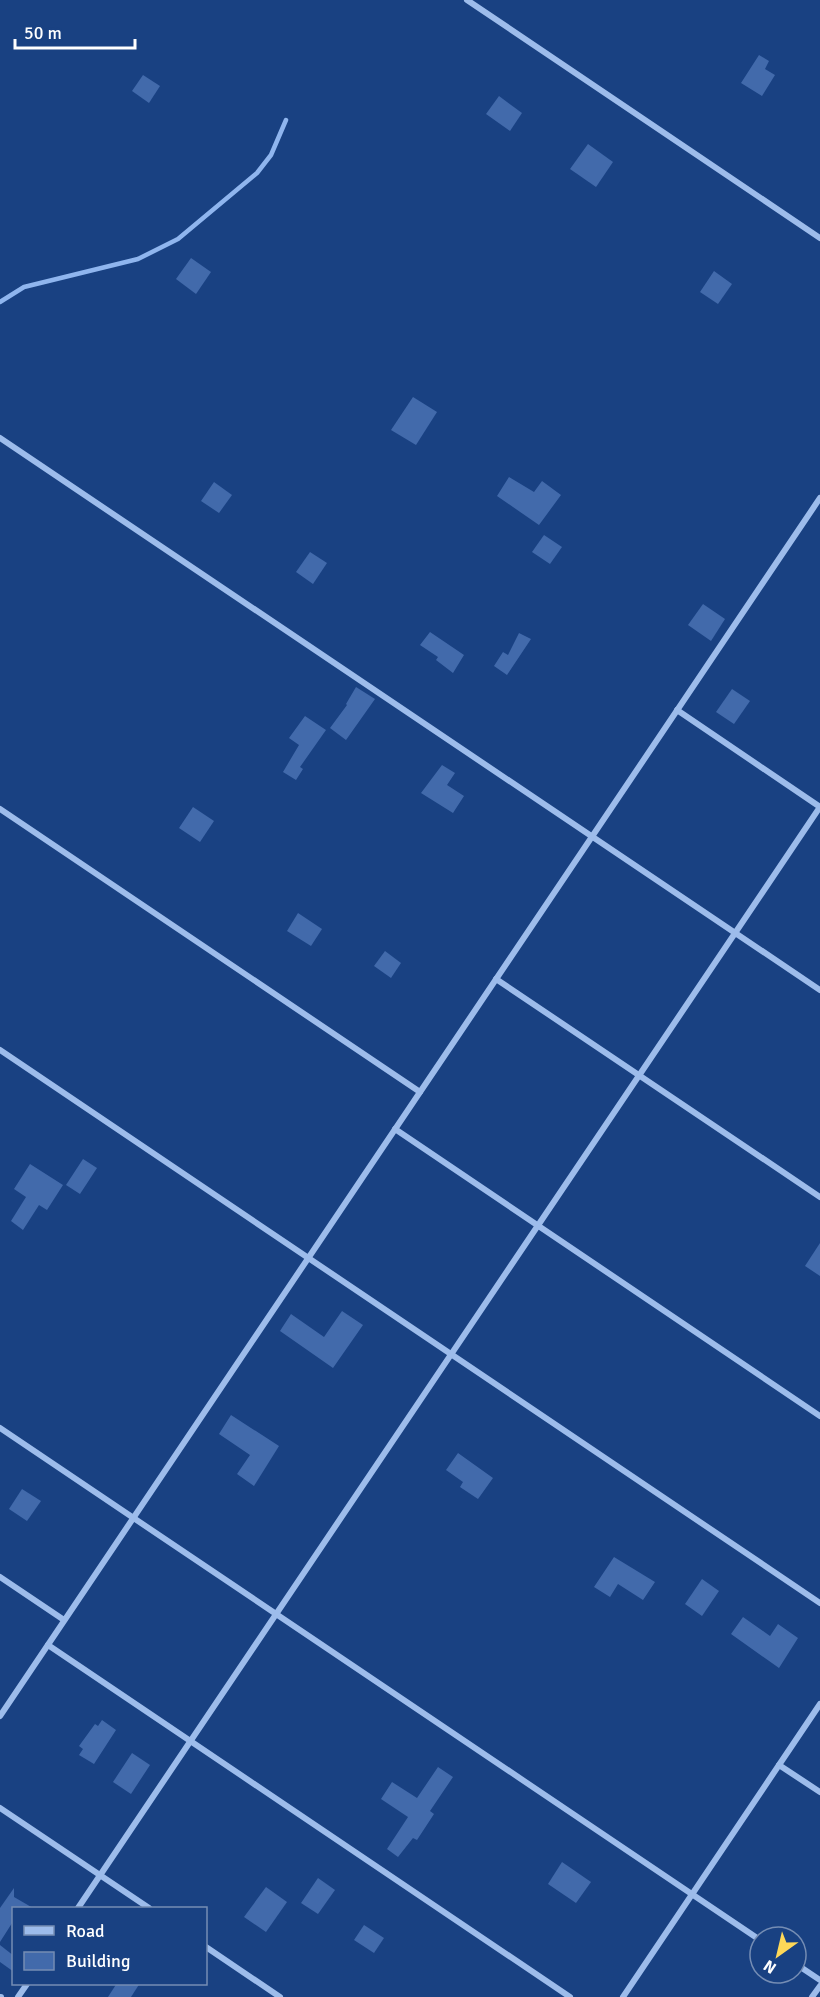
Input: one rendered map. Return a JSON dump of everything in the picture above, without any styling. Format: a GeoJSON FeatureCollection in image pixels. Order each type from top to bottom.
{"type":"FeatureCollection","features":[{"type":"Feature","properties":{"kind":"street"},"geometry":{"type":"LineString","coordinates":[[466,0],[820,238]]}},
{"type":"Feature","properties":{"kind":"street"},"geometry":{"type":"LineString","coordinates":[[0,438],[820,990]]}},
{"type":"Feature","properties":{"kind":"street"},"geometry":{"type":"LineString","coordinates":[[0,1716],[820,498]]}},
{"type":"Feature","properties":{"kind":"street"},"geometry":{"type":"LineString","coordinates":[[79,1907],[820,807],[677,710]]}},
{"type":"Feature","properties":{"kind":"street"},"geometry":{"type":"LineString","coordinates":[[0,809],[420,1092]]}},
{"type":"Feature","properties":{"kind":"street"},"geometry":{"type":"LineString","coordinates":[[496,979],[820,1197]]}},
{"type":"Feature","properties":{"kind":"street"},"geometry":{"type":"LineString","coordinates":[[1,1053],[820,1603]]}},
{"type":"Feature","properties":{"kind":"street"},"geometry":{"type":"LineString","coordinates":[[395,1129],[820,1416]]}},
{"type":"Feature","properties":{"kind":"street"},"geometry":{"type":"LineString","coordinates":[[0,1428],[748,1932]]}},
{"type":"Feature","properties":{"kind":"street"},"geometry":{"type":"LineString","coordinates":[[0,1577],[64,1620]]}},
{"type":"Feature","properties":{"kind":"street"},"geometry":{"type":"LineString","coordinates":[[48,1645],[570,1997]]}},
{"type":"Feature","properties":{"kind":"street"},"geometry":{"type":"LineString","coordinates":[[623,1997],[820,1704]]}},
{"type":"Feature","properties":{"kind":"street"},"geometry":{"type":"LineString","coordinates":[[779,1765],[820,1792]]}},
{"type":"Feature","properties":{"kind":"street"},"geometry":{"type":"LineString","coordinates":[[0,1808],[146,1907]]}},
{"type":"Feature","properties":{"kind":"street"},"geometry":{"type":"LineString","coordinates":[[207,1948],[280,1997]]}},
{"type":"Feature","properties":{"kind":"street"},"geometry":{"type":"LineString","coordinates":[[813,1997],[820,1986]]}},
{"type":"Feature","properties":{"kind":"building"},"geometry":{"type":"Polygon","coordinates":[[[759,55],[769,61],[765,69],[775,75],[762,96],[741,83],[759,55]]]}},
{"type":"Feature","properties":{"kind":"building"},"geometry":{"type":"Polygon","coordinates":[[[143,75],[160,86],[149,103],[132,91],[143,75]]]}},
{"type":"Feature","properties":{"kind":"building"},"geometry":{"type":"Polygon","coordinates":[[[499,96],[522,113],[510,131],[486,114],[499,96]]]}},
{"type":"Feature","properties":{"kind":"building"},"geometry":{"type":"Polygon","coordinates":[[[588,144],[613,162],[596,187],[570,169],[588,144]]]}},
{"type":"Feature","properties":{"kind":"building"},"geometry":{"type":"Polygon","coordinates":[[[191,258],[211,272],[196,294],[176,279],[191,258]]]}},
{"type":"Feature","properties":{"kind":"building"},"geometry":{"type":"Polygon","coordinates":[[[714,271],[732,284],[718,304],[700,292],[714,271]]]}},
{"type":"Feature","properties":{"kind":"building"},"geometry":{"type":"Polygon","coordinates":[[[413,397],[437,412],[416,445],[391,430],[413,397]]]}},
{"type":"Feature","properties":{"kind":"building"},"geometry":{"type":"Polygon","coordinates":[[[509,477],[534,492],[542,481],[561,495],[539,525],[497,496],[509,477]]]}},
{"type":"Feature","properties":{"kind":"building"},"geometry":{"type":"Polygon","coordinates":[[[214,482],[232,495],[219,513],[201,501],[214,482]]]}},
{"type":"Feature","properties":{"kind":"building"},"geometry":{"type":"Polygon","coordinates":[[[544,535],[562,547],[550,564],[532,552],[544,535]]]}},
{"type":"Feature","properties":{"kind":"building"},"geometry":{"type":"Polygon","coordinates":[[[310,552],[327,563],[313,584],[296,572],[310,552]]]}},
{"type":"Feature","properties":{"kind":"building"},"geometry":{"type":"Polygon","coordinates":[[[703,604],[725,619],[711,641],[688,625],[703,604]]]}},
{"type":"Feature","properties":{"kind":"building"},"geometry":{"type":"Polygon","coordinates":[[[430,632],[464,655],[453,673],[436,660],[438,657],[420,645],[430,632]]]}},
{"type":"Feature","properties":{"kind":"building"},"geometry":{"type":"Polygon","coordinates":[[[519,633],[531,639],[507,675],[494,666],[503,652],[508,655],[519,633]]]}},
{"type":"Feature","properties":{"kind":"building"},"geometry":{"type":"Polygon","coordinates":[[[356,687],[375,699],[346,740],[330,728],[347,705],[356,687]]]}},
{"type":"Feature","properties":{"kind":"building"},"geometry":{"type":"Polygon","coordinates":[[[732,689],[750,701],[734,724],[716,712],[732,689]]]}},
{"type":"Feature","properties":{"kind":"building"},"geometry":{"type":"Polygon","coordinates":[[[305,716],[326,730],[300,767],[303,769],[296,780],[283,772],[299,745],[289,738],[305,716]]]}},
{"type":"Feature","properties":{"kind":"building"},"geometry":{"type":"Polygon","coordinates":[[[442,765],[455,773],[447,785],[464,796],[453,813],[421,793],[442,765]]]}},
{"type":"Feature","properties":{"kind":"building"},"geometry":{"type":"Polygon","coordinates":[[[193,807],[214,821],[200,842],[179,828],[193,807]]]}},
{"type":"Feature","properties":{"kind":"building"},"geometry":{"type":"Polygon","coordinates":[[[298,913],[322,929],[311,946],[287,931],[298,913]]]}},
{"type":"Feature","properties":{"kind":"building"},"geometry":{"type":"Polygon","coordinates":[[[385,951],[401,963],[391,978],[374,966],[385,951]]]}},
{"type":"Feature","properties":{"kind":"building"},"geometry":{"type":"Polygon","coordinates":[[[83,1159],[97,1168],[80,1194],[66,1185],[83,1159]]]}},
{"type":"Feature","properties":{"kind":"building"},"geometry":{"type":"Polygon","coordinates":[[[30,1164],[63,1185],[47,1210],[39,1205],[23,1230],[11,1221],[26,1197],[14,1189],[30,1164]]]}},
{"type":"Feature","properties":{"kind":"building"},"geometry":{"type":"Polygon","coordinates":[[[820,1243],[820,1276],[805,1266],[820,1243]]]}},
{"type":"Feature","properties":{"kind":"building"},"geometry":{"type":"Polygon","coordinates":[[[342,1311],[363,1325],[333,1368],[280,1331],[291,1314],[324,1337],[342,1311]]]}},
{"type":"Feature","properties":{"kind":"building"},"geometry":{"type":"Polygon","coordinates":[[[231,1415],[279,1446],[254,1486],[237,1474],[250,1455],[219,1434],[231,1415]]]}},
{"type":"Feature","properties":{"kind":"building"},"geometry":{"type":"Polygon","coordinates":[[[458,1453],[493,1478],[478,1499],[460,1487],[463,1482],[446,1470],[458,1453]]]}},
{"type":"Feature","properties":{"kind":"building"},"geometry":{"type":"Polygon","coordinates":[[[22,1489],[41,1501],[27,1521],[9,1509],[22,1489]]]}},
{"type":"Feature","properties":{"kind":"building"},"geometry":{"type":"Polygon","coordinates":[[[614,1557],[655,1582],[643,1600],[618,1584],[610,1597],[594,1587],[614,1557]]]}},
{"type":"Feature","properties":{"kind":"building"},"geometry":{"type":"Polygon","coordinates":[[[702,1579],[719,1591],[702,1616],[685,1604],[702,1579]]]}},
{"type":"Feature","properties":{"kind":"building"},"geometry":{"type":"Polygon","coordinates":[[[743,1617],[770,1636],[778,1624],[798,1638],[779,1668],[731,1634],[743,1617]]]}},
{"type":"Feature","properties":{"kind":"building"},"geometry":{"type":"Polygon","coordinates":[[[102,1720],[116,1730],[94,1764],[79,1755],[83,1749],[79,1746],[95,1724],[98,1726],[102,1720]]]}},
{"type":"Feature","properties":{"kind":"building"},"geometry":{"type":"Polygon","coordinates":[[[132,1753],[150,1765],[131,1794],[113,1782],[132,1753]]]}},
{"type":"Feature","properties":{"kind":"building"},"geometry":{"type":"Polygon","coordinates":[[[438,1767],[453,1777],[430,1811],[434,1814],[417,1840],[413,1838],[398,1857],[387,1849],[408,1817],[381,1799],[392,1782],[417,1798],[438,1767]]]}},
{"type":"Feature","properties":{"kind":"building"},"geometry":{"type":"Polygon","coordinates":[[[562,1862],[591,1882],[576,1903],[548,1884],[562,1862]]]}},
{"type":"Feature","properties":{"kind":"building"},"geometry":{"type":"Polygon","coordinates":[[[318,1878],[335,1890],[318,1914],[301,1903],[318,1878]]]}},
{"type":"Feature","properties":{"kind":"building"},"geometry":{"type":"Polygon","coordinates":[[[266,1887],[287,1902],[266,1932],[244,1917],[266,1887]]]}},
{"type":"Feature","properties":{"kind":"building"},"geometry":{"type":"Polygon","coordinates":[[[14,1888],[14,1897],[31,1907],[12,1907],[12,1923],[0,1942],[0,1908],[14,1888]]]}},
{"type":"Feature","properties":{"kind":"building"},"geometry":{"type":"Polygon","coordinates":[[[364,1925],[384,1938],[374,1953],[354,1940],[364,1925]]]}},
{"type":"Feature","properties":{"kind":"building"},"geometry":{"type":"Polygon","coordinates":[[[0,1945],[12,1954],[12,1971],[0,1962],[0,1945]]]}},
{"type":"Feature","properties":{"kind":"building"},"geometry":{"type":"Polygon","coordinates":[[[116,1985],[139,1985],[131,1997],[108,1997],[116,1985]]]}},
{"type":"Feature","properties":{"kind":"waterway"},"geometry":{"type":"LineString","coordinates":[[0,302],[24,287],[138,259],[178,239],[257,173],[271,155],[286,120]]}}]}
